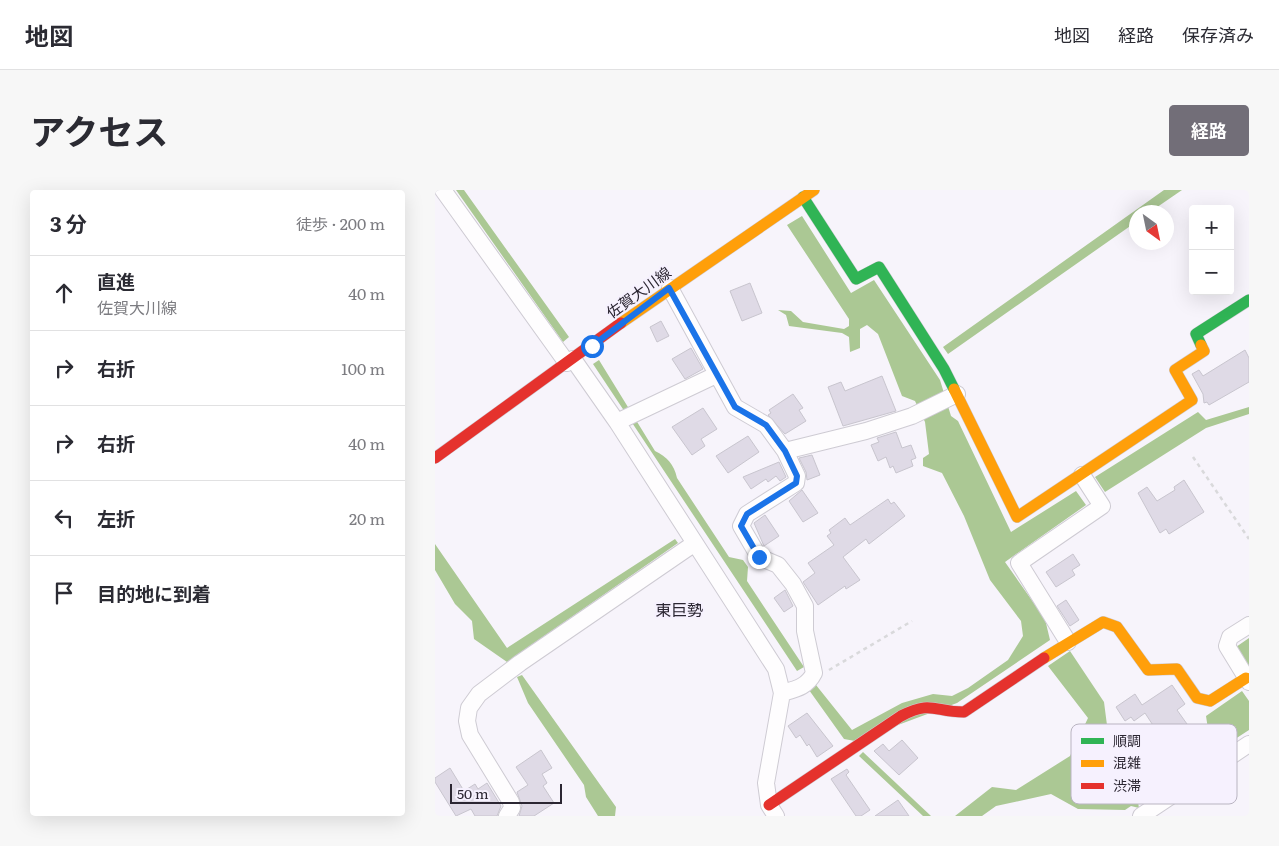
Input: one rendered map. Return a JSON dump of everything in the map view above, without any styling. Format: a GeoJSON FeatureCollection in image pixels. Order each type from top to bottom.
{"type":"FeatureCollection","features":[{"type":"Feature","properties":{"kind":"street"},"geometry":{"type":"LineString","coordinates":[[443,190],[617,422],[776,669],[782,693],[766,783],[772,810],[901,716],[913,710],[929,706],[951,713],[964,712],[1068,642],[1103,622],[1117,627],[1148,670],[1177,669],[1197,698],[1210,701],[1248,680],[1227,646],[1230,637],[1249,625]]}},
{"type":"Feature","properties":{"kind":"street","name":"佐賀大川線"},"geometry":{"type":"LineString","coordinates":[[435,458],[669,288],[814,190]]}},
{"type":"Feature","properties":{"kind":"street"},"geometry":{"type":"LineString","coordinates":[[803,197],[855,279],[879,267],[944,368],[1017,517],[1192,400],[1175,370],[1204,350],[1196,334],[1249,300]]}},
{"type":"Feature","properties":{"kind":"street"},"geometry":{"type":"LineString","coordinates":[[669,288],[735,407],[766,425],[785,451],[797,476],[796,483],[747,514],[741,526],[759,557],[778,565],[793,584],[805,606],[805,631],[814,673],[810,682],[799,689],[782,693]]}},
{"type":"Feature","properties":{"kind":"street"},"geometry":{"type":"LineString","coordinates":[[617,422],[716,375]]}},
{"type":"Feature","properties":{"kind":"street"},"geometry":{"type":"LineString","coordinates":[[785,451],[866,431],[912,416],[957,394]]}},
{"type":"Feature","properties":{"kind":"street"},"geometry":{"type":"LineString","coordinates":[[1068,642],[1019,562],[1102,506],[1082,475]]}},
{"type":"Feature","properties":{"kind":"street"},"geometry":{"type":"LineString","coordinates":[[507,816],[512,808],[511,802],[470,735],[467,722],[469,708],[479,694],[520,663],[695,543]]}},
{"type":"Feature","properties":{"kind":"street"},"geometry":{"type":"LineString","coordinates":[[1237,752],[1249,744]]}},
{"type":"Feature","properties":{"kind":"street"},"geometry":{"type":"LineString","coordinates":[[1141,816],[1159,804]]}},
{"type":"Feature","properties":{"kind":"path"},"geometry":{"type":"LineString","coordinates":[[1193,457],[1249,539]]}},
{"type":"Feature","properties":{"kind":"path"},"geometry":{"type":"LineString","coordinates":[[810,682],[912,621]]}},
{"type":"Feature","properties":{"kind":"shaded area"},"geometry":{"type":"Polygon","coordinates":[[[456,190],[464,190],[569,337],[563,342],[456,190]]]}},
{"type":"Feature","properties":{"kind":"shaded area"},"geometry":{"type":"Polygon","coordinates":[[[1164,190],[1182,190],[1160,205],[1143,205],[1164,190]]]}},
{"type":"Feature","properties":{"kind":"shaded area"},"geometry":{"type":"Polygon","coordinates":[[[1129,215],[1129,227],[948,354],[943,347],[1129,215]]]}},
{"type":"Feature","properties":{"kind":"shaded area"},"geometry":{"type":"Polygon","coordinates":[[[802,216],[851,293],[874,280],[940,380],[951,416],[958,421],[1011,532],[1076,491],[1086,505],[1005,562],[1045,619],[1050,640],[957,703],[855,741],[844,739],[809,690],[816,685],[852,730],[902,703],[933,694],[952,696],[968,688],[1008,660],[1023,636],[1021,621],[990,580],[964,516],[942,473],[923,466],[923,458],[929,454],[925,422],[915,401],[902,396],[878,334],[867,325],[860,329],[860,348],[850,352],[849,337],[842,333],[789,326],[786,315],[778,310],[791,311],[803,322],[844,329],[849,326],[849,319],[787,225],[802,216]]]}},
{"type":"Feature","properties":{"kind":"shaded area"},"geometry":{"type":"Polygon","coordinates":[[[599,360],[655,451],[666,458],[672,465],[677,478],[729,557],[743,560],[748,567],[747,581],[804,667],[797,671],[593,364],[599,360]]]}},
{"type":"Feature","properties":{"kind":"shaded area"},"geometry":{"type":"Polygon","coordinates":[[[1249,407],[1249,414],[1206,428],[1105,492],[1095,477],[1198,412],[1206,420],[1249,407]]]}},
{"type":"Feature","properties":{"kind":"shaded area"},"geometry":{"type":"Polygon","coordinates":[[[675,539],[678,543],[507,662],[474,639],[472,621],[455,604],[435,570],[435,544],[507,648],[675,539]]]}},
{"type":"Feature","properties":{"kind":"shaded area"},"geometry":{"type":"Polygon","coordinates":[[[1249,638],[1249,667],[1236,647],[1249,638]]]}},
{"type":"Feature","properties":{"kind":"shaded area"},"geometry":{"type":"Polygon","coordinates":[[[1070,651],[1104,702],[1107,724],[1085,724],[1088,718],[1048,666],[1070,651]]]}},
{"type":"Feature","properties":{"kind":"shaded area"},"geometry":{"type":"Polygon","coordinates":[[[522,675],[616,807],[615,816],[598,816],[586,797],[584,785],[528,703],[517,677],[522,675]]]}},
{"type":"Feature","properties":{"kind":"shaded area"},"geometry":{"type":"Polygon","coordinates":[[[1242,691],[1249,701],[1249,730],[1237,738],[1237,724],[1207,724],[1206,716],[1242,691]]]}},
{"type":"Feature","properties":{"kind":"shaded area"},"geometry":{"type":"Polygon","coordinates":[[[863,752],[931,816],[923,816],[859,756],[863,752]]]}},
{"type":"Feature","properties":{"kind":"shaded area"},"geometry":{"type":"Polygon","coordinates":[[[1071,754],[1071,804],[1138,804],[1139,808],[1131,806],[1125,810],[1078,809],[1051,794],[996,806],[982,816],[955,816],[992,787],[1016,790],[1071,754]]]}},
{"type":"Feature","properties":{"kind":"building"},"geometry":{"type":"Polygon","coordinates":[[[750,283],[762,313],[742,321],[730,291],[750,283]]]}},
{"type":"Feature","properties":{"kind":"building"},"geometry":{"type":"Polygon","coordinates":[[[661,321],[669,336],[657,342],[650,327],[661,321]]]}},
{"type":"Feature","properties":{"kind":"building"},"geometry":{"type":"Polygon","coordinates":[[[691,348],[703,369],[685,379],[672,359],[691,348]]]}},
{"type":"Feature","properties":{"kind":"building"},"geometry":{"type":"Polygon","coordinates":[[[1245,350],[1249,358],[1249,382],[1209,405],[1207,402],[1204,403],[1203,394],[1192,374],[1199,370],[1203,376],[1245,350]]]}},
{"type":"Feature","properties":{"kind":"building"},"geometry":{"type":"Polygon","coordinates":[[[882,376],[896,411],[843,426],[828,387],[841,382],[845,391],[882,376]]]}},
{"type":"Feature","properties":{"kind":"building"},"geometry":{"type":"Polygon","coordinates":[[[793,394],[803,408],[799,410],[806,421],[785,434],[768,415],[771,413],[769,410],[793,394]]]}},
{"type":"Feature","properties":{"kind":"building"},"geometry":{"type":"Polygon","coordinates":[[[703,408],[717,429],[701,439],[705,446],[692,455],[672,427],[703,408]]]}},
{"type":"Feature","properties":{"kind":"building"},"geometry":{"type":"Polygon","coordinates":[[[896,432],[902,448],[911,445],[916,458],[911,460],[913,466],[896,473],[893,466],[890,468],[886,457],[878,461],[871,445],[879,442],[877,438],[896,432]]]}},
{"type":"Feature","properties":{"kind":"building"},"geometry":{"type":"Polygon","coordinates":[[[748,436],[759,452],[728,473],[716,456],[748,436]]]}},
{"type":"Feature","properties":{"kind":"building"},"geometry":{"type":"Polygon","coordinates":[[[812,455],[820,475],[807,480],[806,472],[799,458],[812,455]]]}},
{"type":"Feature","properties":{"kind":"building"},"geometry":{"type":"Polygon","coordinates":[[[779,462],[786,477],[780,481],[776,476],[768,482],[766,479],[751,489],[743,477],[779,462]]]}},
{"type":"Feature","properties":{"kind":"building"},"geometry":{"type":"Polygon","coordinates":[[[1184,480],[1204,512],[1169,534],[1166,529],[1160,533],[1138,493],[1147,487],[1157,501],[1175,490],[1174,487],[1184,480]]]}},
{"type":"Feature","properties":{"kind":"building"},"geometry":{"type":"Polygon","coordinates":[[[802,490],[818,513],[803,522],[789,501],[802,490]]]}},
{"type":"Feature","properties":{"kind":"building"},"geometry":{"type":"Polygon","coordinates":[[[888,499],[891,504],[894,502],[905,516],[869,544],[866,539],[843,557],[860,580],[846,589],[845,586],[818,605],[803,582],[815,573],[808,563],[834,545],[827,536],[831,533],[829,530],[845,518],[850,525],[888,499]]]}},
{"type":"Feature","properties":{"kind":"building"},"geometry":{"type":"Polygon","coordinates":[[[765,515],[779,536],[764,546],[754,523],[765,515]]]}},
{"type":"Feature","properties":{"kind":"building"},"geometry":{"type":"Polygon","coordinates":[[[1073,554],[1080,565],[1072,570],[1075,575],[1056,587],[1046,572],[1073,554]]]}},
{"type":"Feature","properties":{"kind":"building"},"geometry":{"type":"Polygon","coordinates":[[[785,590],[793,606],[784,612],[774,598],[785,590]]]}},
{"type":"Feature","properties":{"kind":"building"},"geometry":{"type":"Polygon","coordinates":[[[1066,600],[1079,620],[1070,626],[1057,606],[1066,600]]]}},
{"type":"Feature","properties":{"kind":"building"},"geometry":{"type":"Polygon","coordinates":[[[1172,685],[1185,704],[1177,710],[1187,724],[1152,724],[1145,713],[1134,721],[1131,717],[1125,721],[1116,707],[1135,694],[1142,705],[1172,685]]]}},
{"type":"Feature","properties":{"kind":"building"},"geometry":{"type":"Polygon","coordinates":[[[807,713],[833,746],[817,757],[809,744],[807,746],[800,735],[796,738],[788,726],[807,713]]]}},
{"type":"Feature","properties":{"kind":"building"},"geometry":{"type":"Polygon","coordinates":[[[902,740],[918,758],[899,775],[874,751],[883,744],[889,751],[902,740]]]}},
{"type":"Feature","properties":{"kind":"building"},"geometry":{"type":"Polygon","coordinates":[[[541,750],[552,768],[542,774],[547,783],[543,786],[554,803],[534,816],[519,816],[522,806],[517,792],[528,785],[516,767],[541,750]]]}},
{"type":"Feature","properties":{"kind":"building"},"geometry":{"type":"Polygon","coordinates":[[[450,768],[464,791],[475,784],[478,789],[487,783],[501,806],[497,816],[475,816],[471,809],[456,816],[435,782],[435,778],[450,768]]]}},
{"type":"Feature","properties":{"kind":"building"},"geometry":{"type":"Polygon","coordinates":[[[847,769],[849,772],[846,775],[870,810],[861,816],[856,816],[831,779],[847,769]]]}},
{"type":"Feature","properties":{"kind":"building"},"geometry":{"type":"Polygon","coordinates":[[[898,800],[909,816],[875,816],[898,800]]]}},
{"type":"Feature","properties":{"kind":"traffic: fast"},"geometry":{"type":"LineString","coordinates":[[803,197],[856,279],[879,267],[944,369],[954,389]]}},
{"type":"Feature","properties":{"kind":"traffic: fast"},"geometry":{"type":"LineString","coordinates":[[1201,345],[1196,334],[1249,300]]}},
{"type":"Feature","properties":{"kind":"traffic: slow"},"geometry":{"type":"LineString","coordinates":[[621,323],[814,190]]}},
{"type":"Feature","properties":{"kind":"traffic: slow"},"geometry":{"type":"LineString","coordinates":[[954,389],[1017,517],[1192,400],[1175,370],[1204,351],[1201,345]]}},
{"type":"Feature","properties":{"kind":"traffic: slow"},"geometry":{"type":"LineString","coordinates":[[1044,658],[1103,622],[1117,627],[1148,670],[1177,669],[1197,698],[1210,701],[1246,678]]}},
{"type":"Feature","properties":{"kind":"traffic: jam"},"geometry":{"type":"LineString","coordinates":[[435,458],[621,323]]}},
{"type":"Feature","properties":{"kind":"traffic: jam"},"geometry":{"type":"LineString","coordinates":[[769,805],[901,716],[911,711],[927,708],[964,712],[1044,658]]}},
{"type":"Feature","properties":{"kind":"district","name":"東巨勢"},"geometry":{"type":"Point","coordinates":[679,610]}},
{"type":"Feature","properties":{"kind":"route"},"geometry":{"type":"LineString","coordinates":[[592,346],[669,288],[735,407],[766,425],[785,451],[797,476],[796,483],[747,514],[741,526],[759,557]]}}]}
